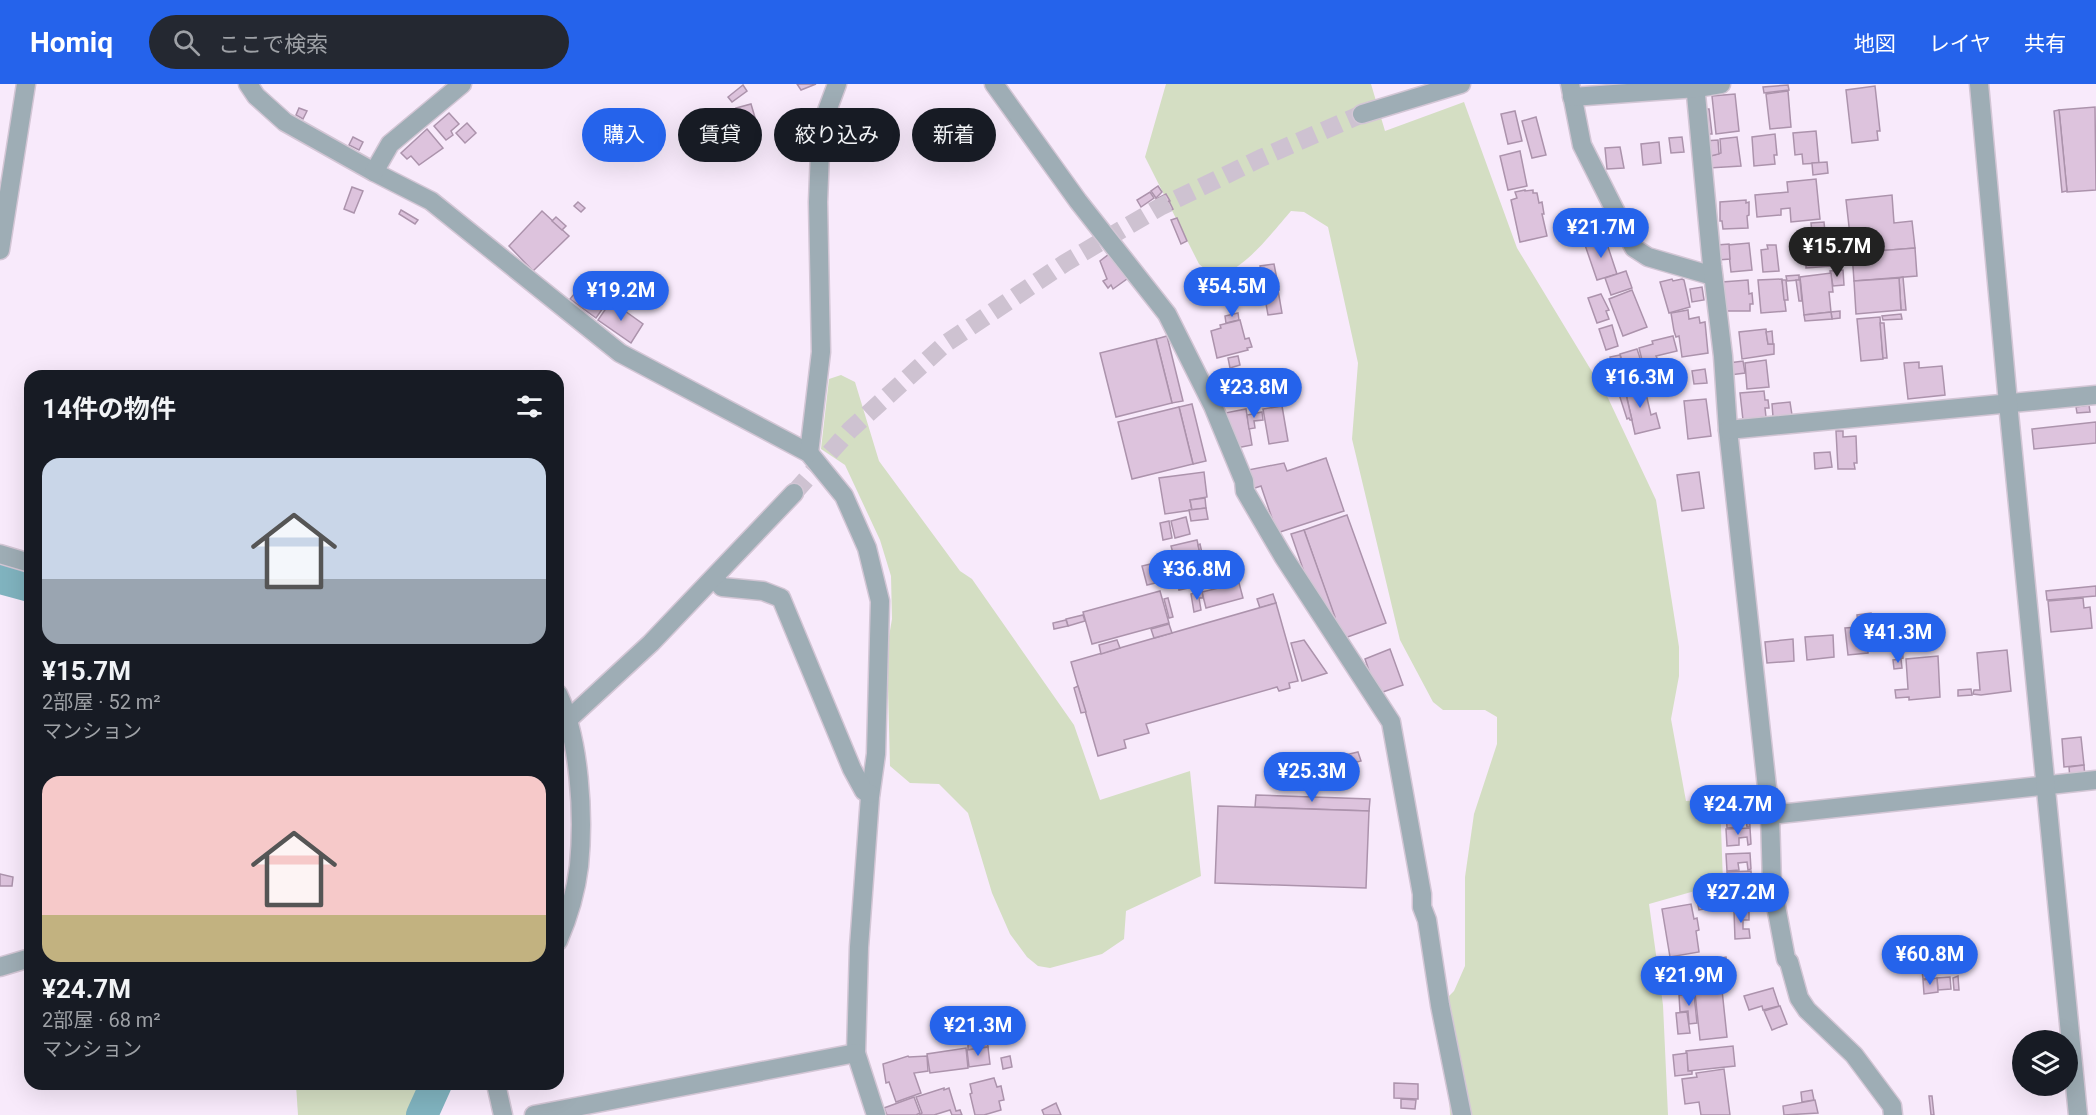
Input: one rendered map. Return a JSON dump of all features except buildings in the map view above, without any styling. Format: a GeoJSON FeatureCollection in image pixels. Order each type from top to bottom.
{"type":"FeatureCollection","features":[{"type":"Feature","properties":{"kind":"street"},"geometry":{"type":"LineString","coordinates":[[0,250],[26,84]]}},
{"type":"Feature","properties":{"kind":"street"},"geometry":{"type":"LineString","coordinates":[[248,84],[256,96],[285,122],[431,201],[620,353],[809,453],[844,496],[867,548],[880,601],[876,754],[870,794],[859,947],[856,1053],[876,1115]]}},
{"type":"Feature","properties":{"kind":"street"},"geometry":{"type":"LineString","coordinates":[[374,172],[390,144],[462,84]]}},
{"type":"Feature","properties":{"kind":"street"},"geometry":{"type":"LineString","coordinates":[[809,453],[821,352],[818,202],[821,127],[837,84]]}},
{"type":"Feature","properties":{"kind":"street"},"geometry":{"type":"LineString","coordinates":[[994,84],[1078,201],[1167,314],[1213,406],[1244,481],[1245,491],[1283,556],[1391,722],[1422,894],[1422,907],[1427,920],[1440,1005],[1462,1115]]}},
{"type":"Feature","properties":{"kind":"street"},"geometry":{"type":"LineString","coordinates":[[1362,114],[1461,84]]}},
{"type":"Feature","properties":{"kind":"street"},"geometry":{"type":"LineString","coordinates":[[1713,276],[1648,257],[1634,248],[1582,145],[1571,90],[1721,84]]}},
{"type":"Feature","properties":{"kind":"street"},"geometry":{"type":"LineString","coordinates":[[1978,84],[2079,1115]]}},
{"type":"Feature","properties":{"kind":"street"},"geometry":{"type":"LineString","coordinates":[[1696,86],[1713,276],[1723,356],[1728,430],[1770,815],[1772,885],[1786,959],[1789,962],[1799,998],[1807,1010],[1854,1055],[1892,1106],[1893,1115]]}},
{"type":"Feature","properties":{"kind":"street"},"geometry":{"type":"LineString","coordinates":[[1728,430],[2096,395]]}},
{"type":"Feature","properties":{"kind":"street"},"geometry":{"type":"LineString","coordinates":[[565,724],[651,644],[794,493]]}},
{"type":"Feature","properties":{"kind":"street"},"geometry":{"type":"LineString","coordinates":[[0,554],[24,561]]}},
{"type":"Feature","properties":{"kind":"street"},"geometry":{"type":"LineString","coordinates":[[714,578],[722,587],[763,591],[781,598],[852,769],[864,791],[870,794]]}},
{"type":"Feature","properties":{"kind":"street"},"geometry":{"type":"LineString","coordinates":[[564,707],[567,713],[565,724],[580,792],[579,867],[564,928]]}},
{"type":"Feature","properties":{"kind":"street"},"geometry":{"type":"LineString","coordinates":[[1770,815],[2096,780]]}},
{"type":"Feature","properties":{"kind":"street"},"geometry":{"type":"LineString","coordinates":[[0,968],[24,960]]}},
{"type":"Feature","properties":{"kind":"street"},"geometry":{"type":"LineString","coordinates":[[534,1115],[856,1053]]}},
{"type":"Feature","properties":{"kind":"street"},"geometry":{"type":"LineString","coordinates":[[497,1090],[503,1115]]}},
{"type":"Feature","properties":{"kind":"green space"},"geometry":{"type":"Polygon","coordinates":[[[1166,84],[1371,84],[1385,131],[1464,102],[1517,248],[1608,398],[1656,500],[1679,647],[1679,676],[1671,719],[1686,801],[1720,799],[1723,883],[1649,904],[1663,1005],[1668,1115],[1450,1115],[1445,1000],[1454,991],[1465,966],[1465,877],[1474,814],[1497,744],[1497,717],[1485,710],[1443,710],[1433,702],[1400,640],[1352,439],[1358,363],[1328,227],[1304,212],[1291,211],[1249,257],[1229,271],[1214,274],[1199,264],[1145,157],[1166,84]]]}},
{"type":"Feature","properties":{"kind":"green space"},"geometry":{"type":"Polygon","coordinates":[[[841,375],[855,382],[879,461],[960,571],[972,579],[1074,725],[1100,800],[1190,771],[1201,876],[1126,911],[1124,939],[1102,954],[1050,968],[1038,966],[1027,957],[1010,934],[992,893],[968,813],[939,784],[910,783],[890,766],[887,648],[892,619],[891,576],[880,540],[845,465],[821,449],[829,379],[841,375]]]}},
{"type":"Feature","properties":{"kind":"green space"},"geometry":{"type":"Polygon","coordinates":[[[296,1090],[428,1090],[411,1115],[298,1115],[296,1090]]]}},
{"type":"Feature","properties":{"kind":"waterway"},"geometry":{"type":"LineString","coordinates":[[0,578],[24,584]]}},
{"type":"Feature","properties":{"kind":"waterway"},"geometry":{"type":"LineString","coordinates":[[422,1115],[433,1090]]}},
{"type":"Feature","properties":{"kind":"tunnel"},"geometry":{"type":"LineString","coordinates":[[794,493],[850,430],[945,344],[1065,263],[1160,207],[1261,158],[1362,114]]}}]}
